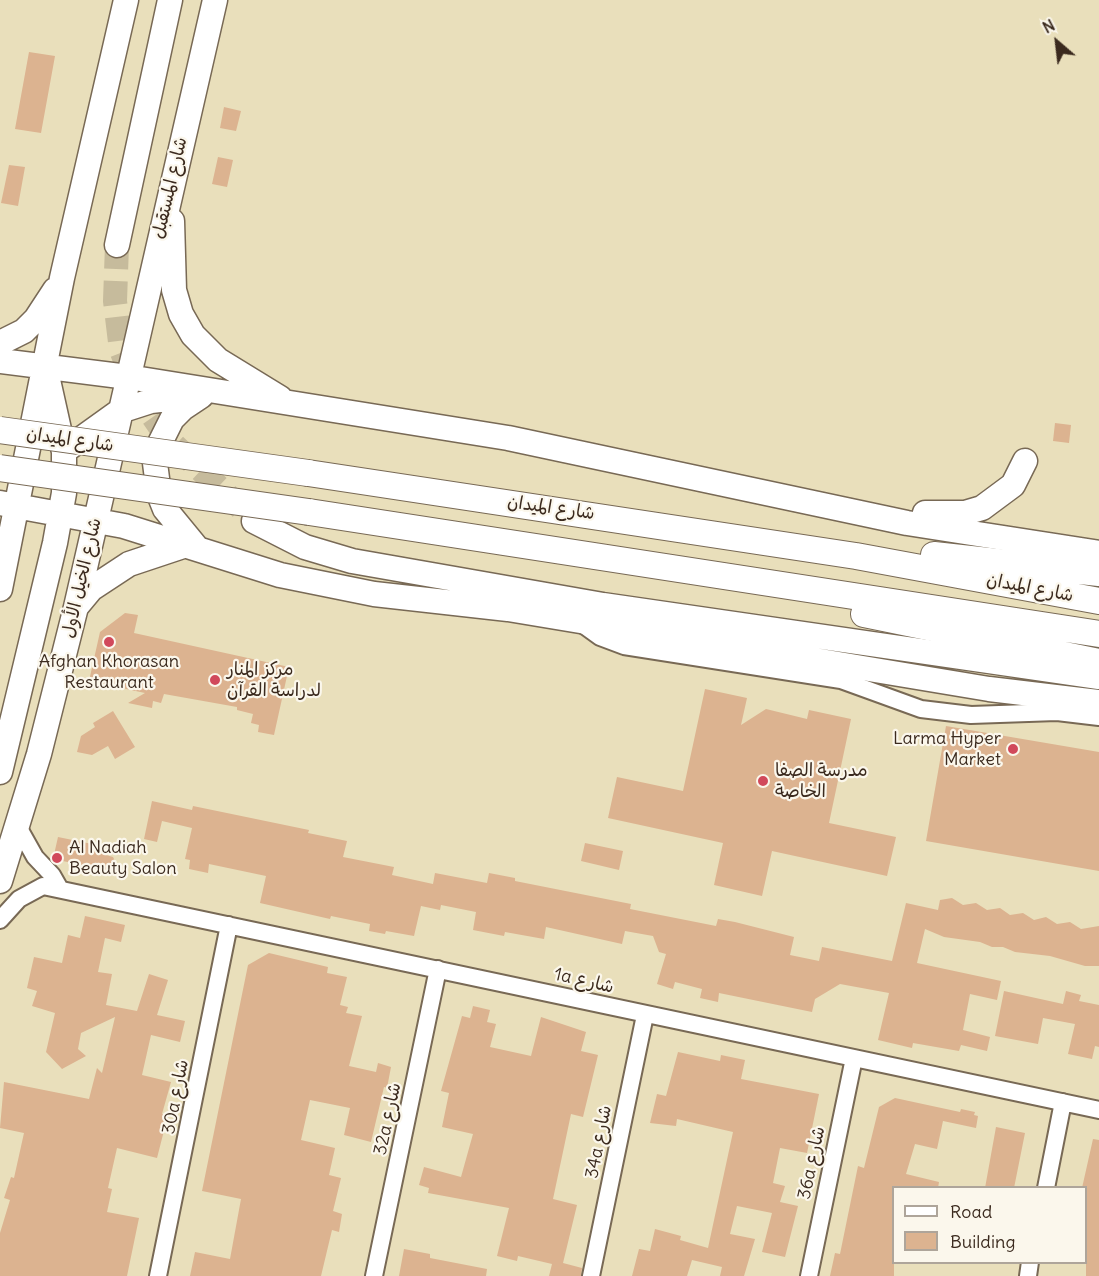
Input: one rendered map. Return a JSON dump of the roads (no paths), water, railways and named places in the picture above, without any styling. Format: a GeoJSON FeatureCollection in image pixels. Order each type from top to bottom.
{"type":"FeatureCollection","features":[{"type":"Feature","properties":{"kind":"main road"},"geometry":{"type":"LineString","coordinates":[[0,589],[12,468],[53,367],[62,278],[126,0]]}},
{"type":"Feature","properties":{"kind":"main road"},"geometry":{"type":"LineString","coordinates":[[117,245],[170,0]]}},
{"type":"Feature","properties":{"kind":"main road","name":"شارع المستقبل"},"geometry":{"type":"LineString","coordinates":[[128,377],[215,0]]}},
{"type":"Feature","properties":{"kind":"main road"},"geometry":{"type":"LineString","coordinates":[[171,183],[174,290],[181,314],[193,335],[218,360],[290,404]]}},
{"type":"Feature","properties":{"kind":"main road"},"geometry":{"type":"LineString","coordinates":[[0,343],[24,331],[36,319],[62,278]]}},
{"type":"Feature","properties":{"kind":"main road"},"geometry":{"type":"LineString","coordinates":[[0,361],[128,377],[519,440],[907,523],[1099,553]]}},
{"type":"Feature","properties":{"kind":"main road"},"geometry":{"type":"LineString","coordinates":[[53,367],[69,442],[96,520]]}},
{"type":"Feature","properties":{"kind":"main road"},"geometry":{"type":"LineString","coordinates":[[8,504],[43,471],[128,377]]}},
{"type":"Feature","properties":{"kind":"main road","name":"شارع الخيل الأول"},"geometry":{"type":"LineString","coordinates":[[0,881],[39,754],[76,607],[128,377]]}},
{"type":"Feature","properties":{"kind":"main road"},"geometry":{"type":"LineString","coordinates":[[0,478],[12,468],[69,442],[120,411],[151,401],[181,399],[211,391]]}},
{"type":"Feature","properties":{"kind":"main road"},"geometry":{"type":"LineString","coordinates":[[192,546],[165,509],[159,494],[155,463],[158,447],[172,419],[183,408],[211,391]]}},
{"type":"Feature","properties":{"kind":"main road","name":"شارع الميدان"},"geometry":{"type":"LineString","coordinates":[[0,430],[308,473],[856,556],[1099,601]]}},
{"type":"Feature","properties":{"kind":"main road"},"geometry":{"type":"LineString","coordinates":[[0,772],[61,513],[69,442]]}},
{"type":"Feature","properties":{"kind":"main road"},"geometry":{"type":"LineString","coordinates":[[907,523],[921,514],[965,513],[982,508],[1013,485],[1025,461]]}},
{"type":"Feature","properties":{"kind":"main road","name":"شارع الميدان"},"geometry":{"type":"LineString","coordinates":[[12,468],[1099,634]]}},
{"type":"Feature","properties":{"kind":"main road"},"geometry":{"type":"LineString","coordinates":[[8,504],[96,520],[192,546],[280,575],[374,594],[508,609],[989,689],[1099,702]]}},
{"type":"Feature","properties":{"kind":"main road"},"geometry":{"type":"LineString","coordinates":[[254,520],[305,547],[352,561],[603,605],[1099,677]]}},
{"type":"Feature","properties":{"kind":"main road"},"geometry":{"type":"LineString","coordinates":[[76,607],[91,589],[129,564],[192,546]]}},
{"type":"Feature","properties":{"kind":"main road"},"geometry":{"type":"LineString","coordinates":[[856,556],[879,550],[1099,573]]}},
{"type":"Feature","properties":{"kind":"main road"},"geometry":{"type":"LineString","coordinates":[[765,583],[776,594],[792,599],[1099,662]]}},
{"type":"Feature","properties":{"kind":"street"},"geometry":{"type":"LineString","coordinates":[[579,622],[600,637],[624,646],[841,680],[921,709],[971,715],[1057,712],[1099,717]]}},
{"type":"Feature","properties":{"kind":"street"},"geometry":{"type":"LineString","coordinates":[[17,825],[34,857],[52,875],[60,889]]}},
{"type":"Feature","properties":{"kind":"street","name":"1a شارع"},"geometry":{"type":"LineString","coordinates":[[0,920],[10,907],[30,891],[43,886],[1099,1110]]}},
{"type":"Feature","properties":{"kind":"street","name":"30a شارع"},"geometry":{"type":"LineString","coordinates":[[158,1276],[229,925]]}},
{"type":"Feature","properties":{"kind":"street","name":"32a شارع"},"geometry":{"type":"LineString","coordinates":[[374,1276],[438,969]]}},
{"type":"Feature","properties":{"kind":"street","name":"34a شارع"},"geometry":{"type":"LineString","coordinates":[[591,1276],[645,1015]]}},
{"type":"Feature","properties":{"kind":"street","name":"36a شارع"},"geometry":{"type":"LineString","coordinates":[[809,1276],[854,1058]]}},
{"type":"Feature","properties":{"kind":"street"},"geometry":{"type":"LineString","coordinates":[[1046,1186],[1063,1102]]}},
{"type":"Feature","properties":{"kind":"tunnel"},"geometry":{"type":"LineString","coordinates":[[117,245],[115,301],[121,350],[140,398],[169,440],[241,508]]}},
{"type":"Feature","properties":{"kind":"place","name":"Afghan Khorasan Restaurant"},"geometry":{"type":"Point","coordinates":[109,642]}},
{"type":"Feature","properties":{"kind":"place","name":"مركز المنار لدراسة القرآن"},"geometry":{"type":"Point","coordinates":[215,680]}},
{"type":"Feature","properties":{"kind":"place","name":"Larma Hyper Market"},"geometry":{"type":"Point","coordinates":[1013,749]}},
{"type":"Feature","properties":{"kind":"place","name":"مدرسة الصفا الخاصة"},"geometry":{"type":"Point","coordinates":[763,781]}},
{"type":"Feature","properties":{"kind":"place","name":"Al Nadiah Beauty Salon"},"geometry":{"type":"Point","coordinates":[57,858]}}]}
